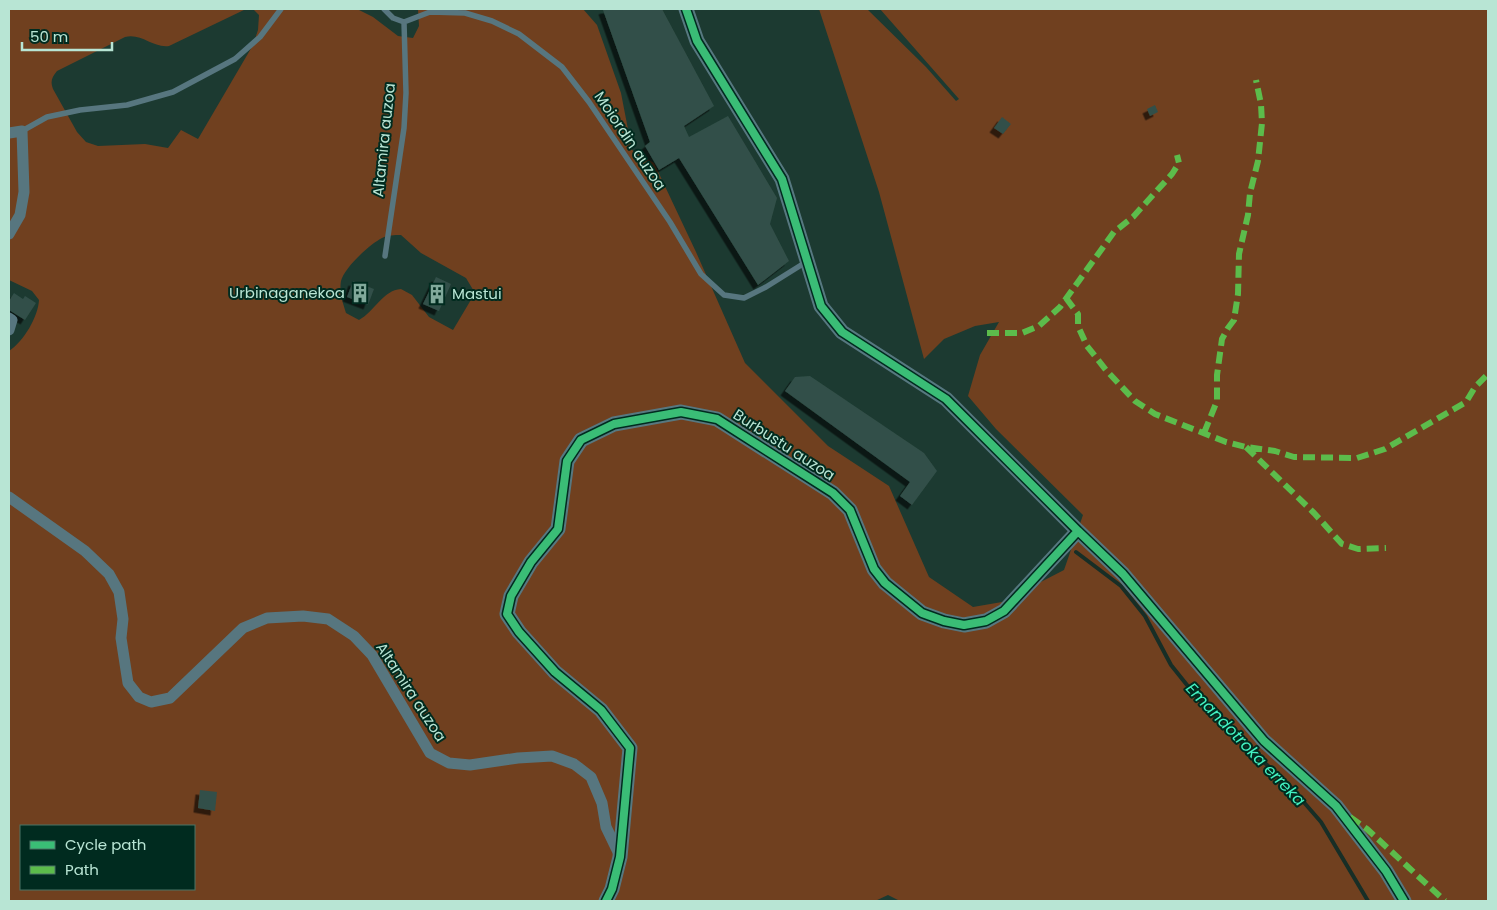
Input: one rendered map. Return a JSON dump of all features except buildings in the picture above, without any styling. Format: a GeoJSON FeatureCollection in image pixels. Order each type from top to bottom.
{"type":"FeatureCollection","features":[{"type":"Feature","properties":{"kind":"street"},"geometry":{"type":"LineString","coordinates":[[686,9],[697,41],[782,179],[821,306],[842,332],[943,396],[1123,574],[1264,741],[1336,806],[1386,871],[1404,901]]}},
{"type":"Feature","properties":{"kind":"street"},"geometry":{"type":"LineString","coordinates":[[9,133],[22,131],[24,192],[20,215],[9,234]]}},
{"type":"Feature","properties":{"kind":"street"},"geometry":{"type":"LineString","coordinates":[[9,318],[12,320],[9,330]]}},
{"type":"Feature","properties":{"kind":"street","name":"Burbustu auzoa"},"geometry":{"type":"LineString","coordinates":[[606,901],[612,889],[620,857],[630,748],[601,710],[555,672],[519,632],[507,614],[511,596],[531,562],[558,529],[567,461],[581,440],[614,424],[681,412],[717,419],[833,493],[850,510],[874,569],[885,583],[922,613],[944,622],[964,625],[986,621],[1004,611],[1078,531]]}},
{"type":"Feature","properties":{"kind":"street","name":"Altamira auzoa"},"geometry":{"type":"LineString","coordinates":[[9,497],[85,551],[109,574],[119,592],[123,619],[121,638],[128,683],[139,697],[152,702],[170,698],[243,628],[267,618],[303,616],[328,619],[354,636],[372,655],[430,753],[449,763],[470,765],[518,758],[552,756],[574,764],[591,777],[602,803],[606,827],[620,857]]}},
{"type":"Feature","properties":{"kind":"lane"},"geometry":{"type":"LineString","coordinates":[[22,131],[47,117],[80,110],[127,105],[173,92],[235,59],[260,37],[281,9]]}},
{"type":"Feature","properties":{"kind":"lane"},"geometry":{"type":"LineString","coordinates":[[384,9],[393,18],[404,22]]}},
{"type":"Feature","properties":{"kind":"lane","name":"Moiordin auzoa"},"geometry":{"type":"LineString","coordinates":[[404,22],[430,12],[465,13],[492,21],[519,34],[562,67],[589,102],[670,222],[701,274],[724,295],[744,298],[808,261]]}},
{"type":"Feature","properties":{"kind":"lane","name":"Altamira auzoa"},"geometry":{"type":"LineString","coordinates":[[385,256],[404,119],[406,93],[404,22]]}},
{"type":"Feature","properties":{"kind":"shaded area"},"geometry":{"type":"Polygon","coordinates":[[[9,9],[246,9],[357,9],[373,17],[398,36],[413,38],[419,26],[418,9],[583,9],[597,25],[621,93],[632,150],[654,163],[745,363],[828,446],[889,486],[929,577],[973,607],[1002,602],[1064,570],[1083,515],[996,429],[968,396],[980,355],[999,322],[975,326],[944,339],[924,359],[879,192],[819,9],[867,9],[926,67],[956,101],[959,99],[880,9],[1488,9],[1488,901],[900,901],[888,895],[875,901],[9,901],[9,351],[25,335],[36,314],[39,300],[32,291],[9,280],[9,9]],[[246,9],[169,46],[157,45],[137,37],[125,37],[57,71],[52,79],[53,89],[77,132],[86,142],[98,146],[145,144],[168,148],[181,130],[198,139],[253,45],[258,30],[259,15],[254,10],[246,9]],[[401,235],[387,236],[377,241],[358,257],[347,270],[341,281],[346,313],[359,320],[389,293],[401,289],[412,295],[429,317],[453,330],[475,293],[466,278],[421,253],[401,235]]]}},
{"type":"Feature","properties":{"kind":"waterway","name":"Emandotroka erreka"},"geometry":{"type":"LineString","coordinates":[[1076,552],[1121,586],[1145,616],[1171,665],[1195,695],[1223,725],[1288,784],[1321,822],[1368,901]]}},
{"type":"Feature","properties":{"kind":"marked path"},"geometry":{"type":"LineString","coordinates":[[1204,433],[1217,401],[1217,375],[1222,339],[1234,320],[1238,294],[1239,254],[1258,161],[1262,123],[1261,104],[1256,80]]}},
{"type":"Feature","properties":{"kind":"marked path"},"geometry":{"type":"LineString","coordinates":[[987,333],[1022,333],[1039,326],[1060,307],[1114,232],[1133,217],[1172,174],[1179,163],[1177,155]]}},
{"type":"Feature","properties":{"kind":"marked path"},"geometry":{"type":"LineString","coordinates":[[1066,298],[1078,314],[1078,326],[1087,346],[1135,401],[1155,414],[1226,442],[1275,451],[1294,457],[1357,458],[1385,449],[1466,402],[1475,387],[1488,374]]}},
{"type":"Feature","properties":{"kind":"marked path"},"geometry":{"type":"LineString","coordinates":[[1246,447],[1314,513],[1342,544],[1358,549],[1386,548]]}},
{"type":"Feature","properties":{"kind":"marked path"},"geometry":{"type":"LineString","coordinates":[[1350,817],[1367,829],[1445,901]]}},
{"type":"Feature","properties":{"kind":"cycle path"},"geometry":{"type":"LineString","coordinates":[[686,9],[697,41],[782,179],[821,306],[842,332],[946,399],[1123,574],[1264,741],[1336,806],[1386,871],[1404,901]]}},
{"type":"Feature","properties":{"kind":"cycle path"},"geometry":{"type":"LineString","coordinates":[[606,901],[612,889],[620,857],[630,748],[601,710],[555,672],[519,632],[507,614],[511,596],[531,562],[558,529],[567,461],[581,440],[614,424],[681,412],[717,419],[833,493],[850,510],[874,569],[885,583],[922,613],[944,621],[964,625],[986,621],[1004,611],[1078,531]]}},
{"type":"Feature","properties":{"kind":"place","name":"Urbinaganekoa"},"geometry":{"type":"Point","coordinates":[360,293]}},
{"type":"Feature","properties":{"kind":"place","name":"Mastui"},"geometry":{"type":"Point","coordinates":[437,294]}}]}
